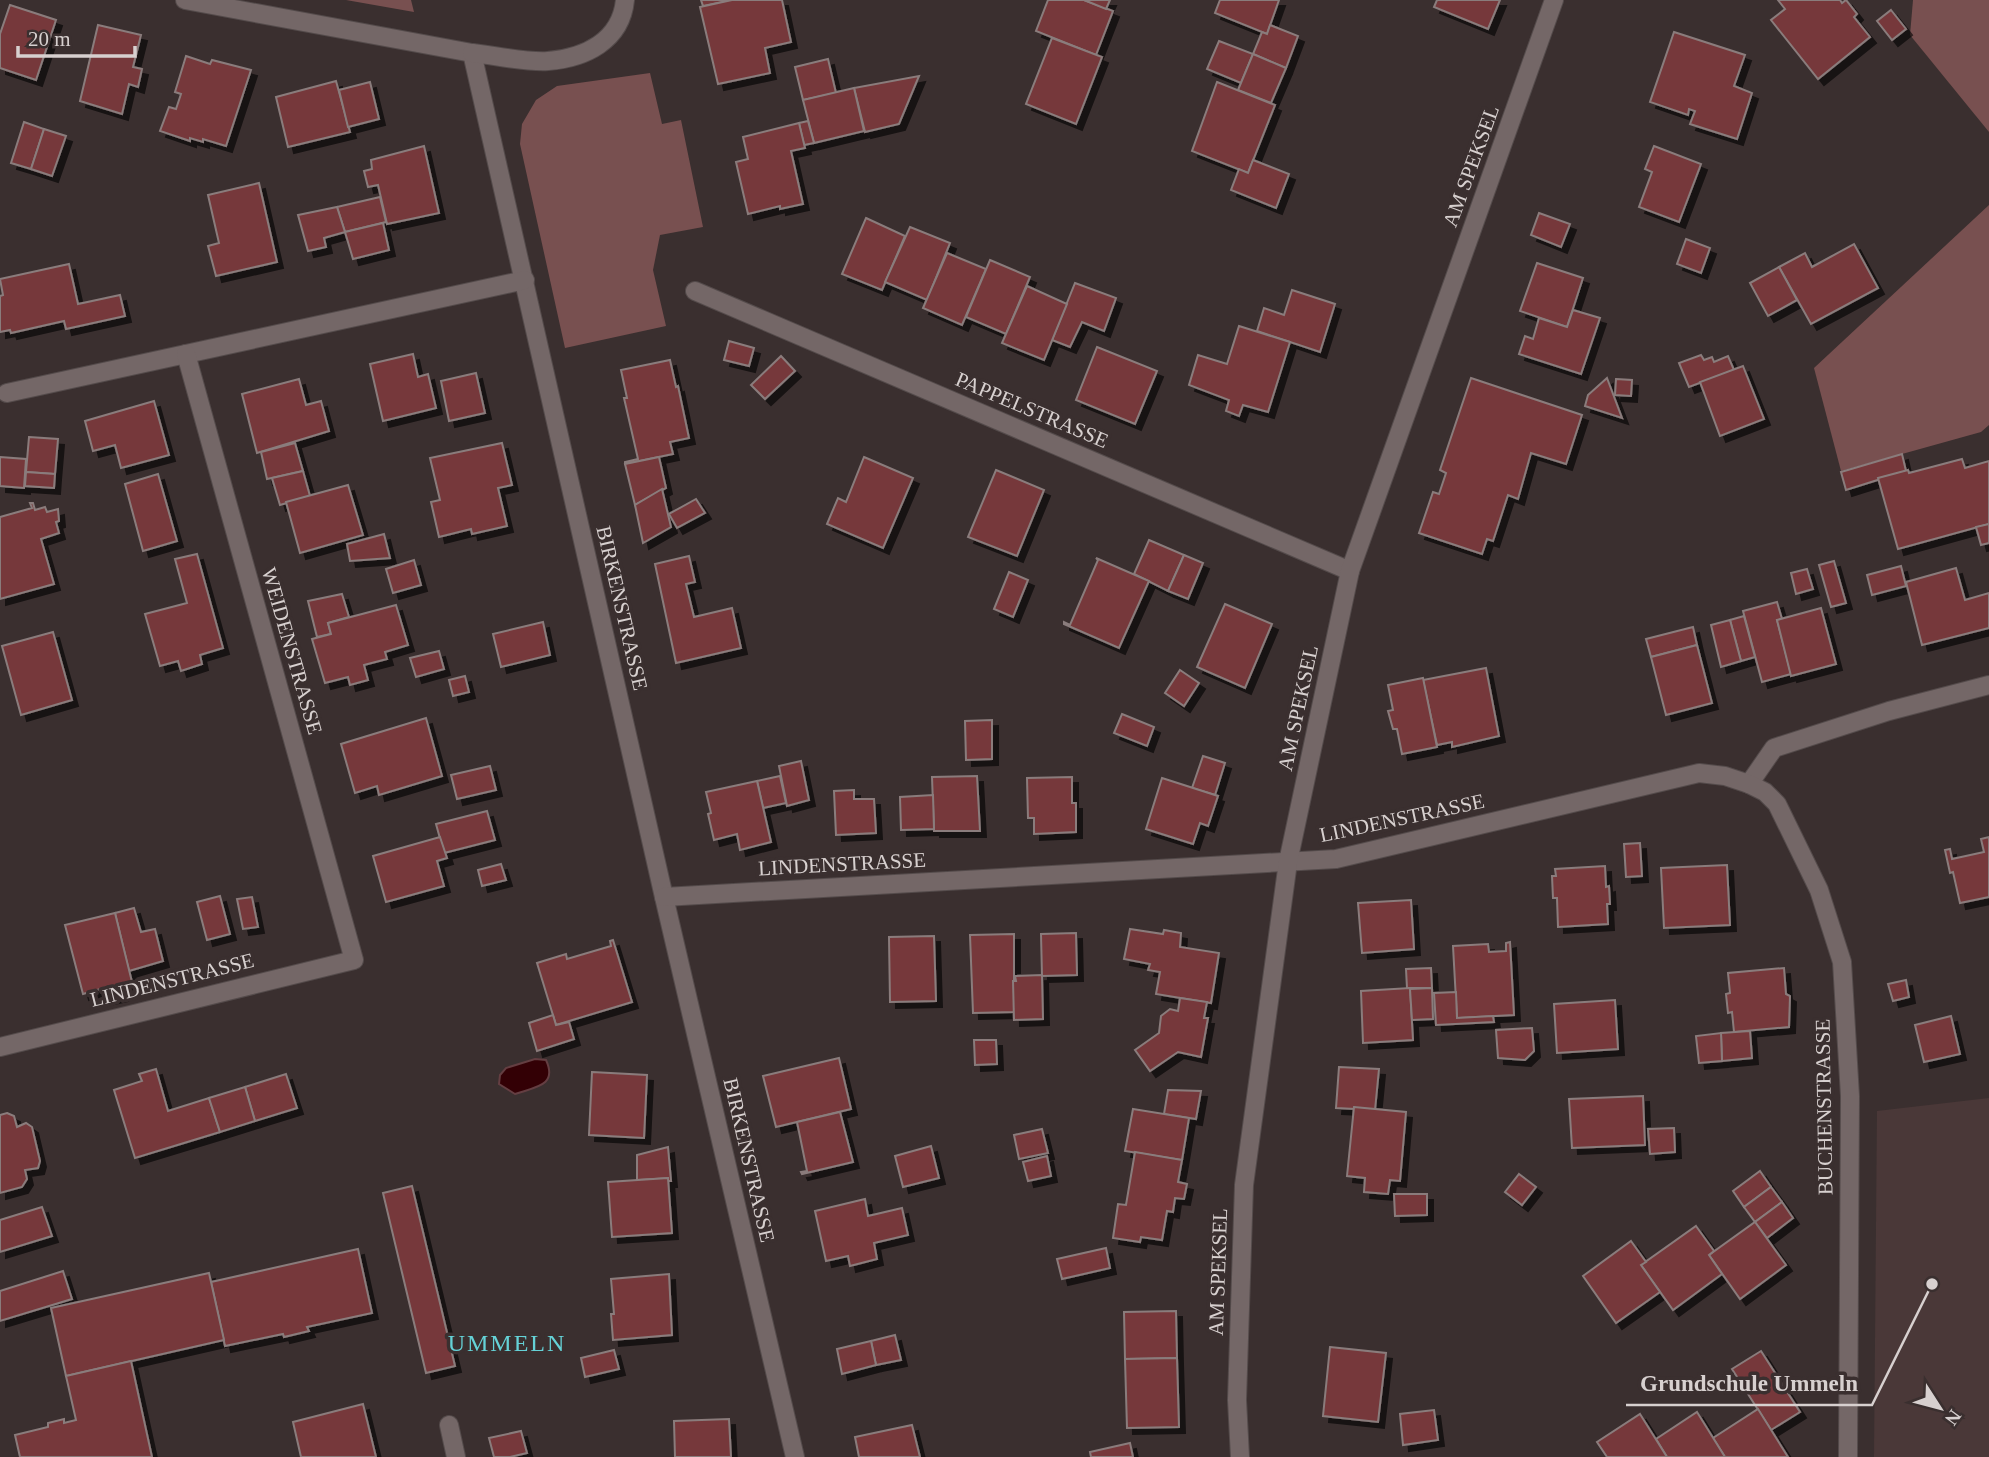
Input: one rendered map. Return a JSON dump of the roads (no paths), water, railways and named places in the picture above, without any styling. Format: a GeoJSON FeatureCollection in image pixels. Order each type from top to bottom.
{"type":"FeatureCollection","features":[{"type":"Feature","properties":{"kind":"street"},"geometry":{"type":"LineString","coordinates":[[185,0],[472,52],[546,62],[587,53],[602,44],[620,22],[625,0]]}},
{"type":"Feature","properties":{"kind":"street","name":"AM SPEKSEL"},"geometry":{"type":"LineString","coordinates":[[1240,1457],[1237,1400],[1244,1185],[1288,862],[1350,571],[1555,0]]}},
{"type":"Feature","properties":{"kind":"street","name":"BIRKENSTRASSE"},"geometry":{"type":"LineString","coordinates":[[472,52],[664,897],[795,1457]]}},
{"type":"Feature","properties":{"kind":"street"},"geometry":{"type":"LineString","coordinates":[[7,393],[525,280]]}},
{"type":"Feature","properties":{"kind":"street","name":"PAPPELSTRASSE"},"geometry":{"type":"LineString","coordinates":[[695,291],[1350,571]]}},
{"type":"Feature","properties":{"kind":"street","name":"WEIDENSTRASSE"},"geometry":{"type":"LineString","coordinates":[[186,354],[354,960]]}},
{"type":"Feature","properties":{"kind":"street"},"geometry":{"type":"LineString","coordinates":[[1749,784],[1774,748],[1889,711],[1989,685]]}},
{"type":"Feature","properties":{"kind":"street","name":"LINDENSTRASSE"},"geometry":{"type":"LineString","coordinates":[[664,897],[1336,859],[1699,773],[1725,776],[1749,784]]}},
{"type":"Feature","properties":{"kind":"street","name":"BUCHENSTRASSE"},"geometry":{"type":"LineString","coordinates":[[1749,784],[1765,792],[1777,804],[1819,890],[1842,962],[1850,1096],[1848,1457]]}},
{"type":"Feature","properties":{"kind":"street","name":"LINDENSTRASSE"},"geometry":{"type":"LineString","coordinates":[[0,1047],[354,960]]}},
{"type":"Feature","properties":{"kind":"street"},"geometry":{"type":"LineString","coordinates":[[449,1425],[456,1457]]}},
{"type":"Feature","properties":{"kind":"place","name":"Grundschule Ummeln"},"geometry":{"type":"Point","coordinates":[1932,1284]}},
{"type":"Feature","properties":{"kind":"district","name":"UMMELN"},"geometry":{"type":"Point","coordinates":[507,1343]}}]}
